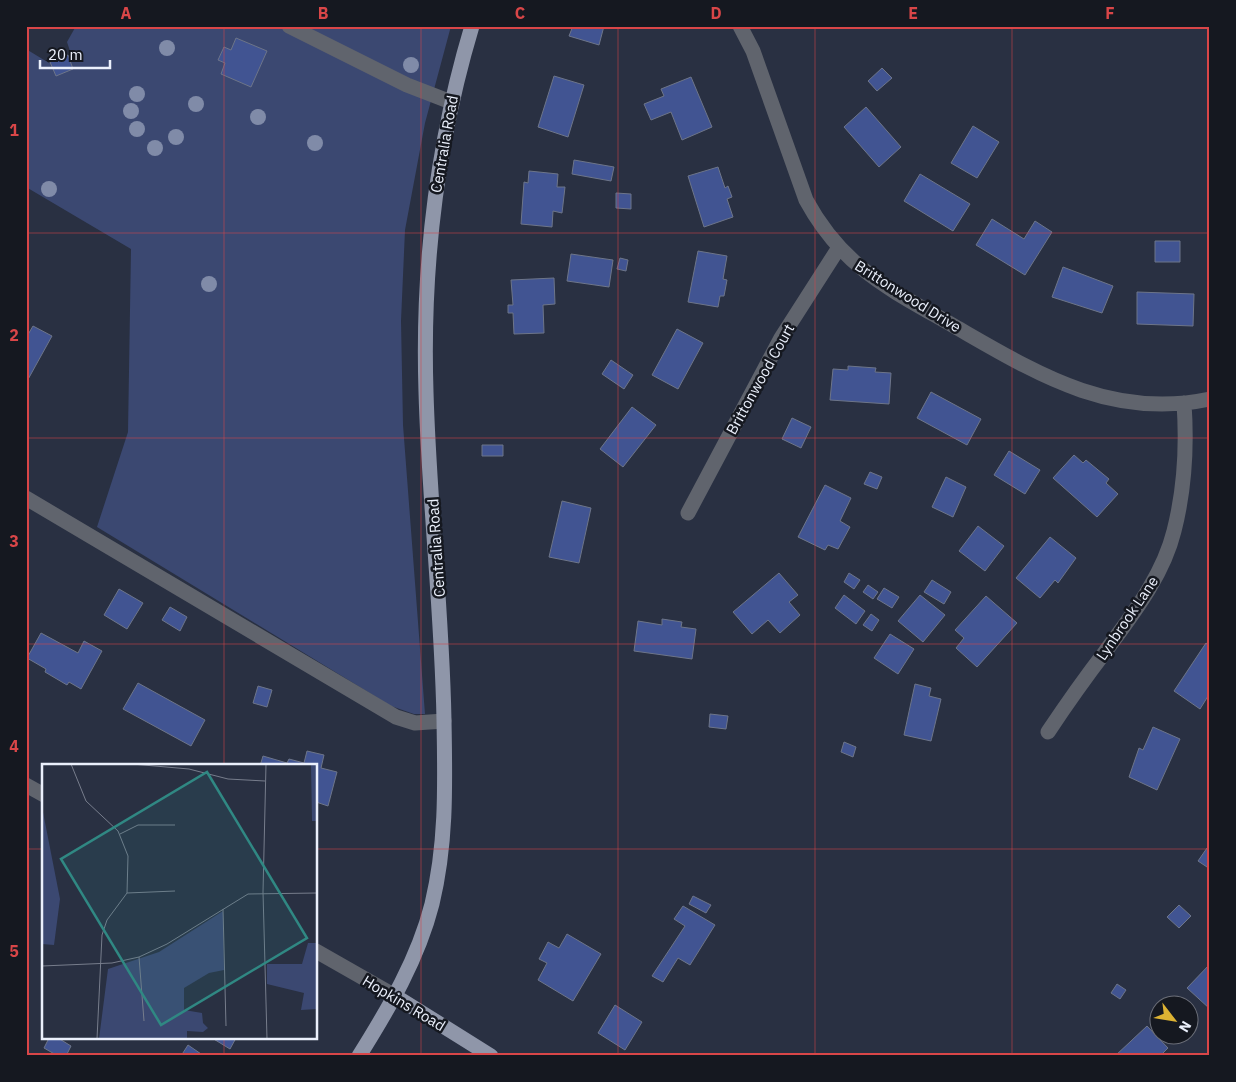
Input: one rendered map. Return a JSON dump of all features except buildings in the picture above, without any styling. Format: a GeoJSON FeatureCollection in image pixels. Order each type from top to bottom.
{"type":"FeatureCollection","features":[{"type":"Feature","properties":{"kind":"main road","name":"Centralia Road"},"geometry":{"type":"LineString","coordinates":[[359,1056],[395,996],[416,952],[425,924],[441,856],[446,806],[443,661],[426,393],[426,307],[431,222],[442,145],[451,102],[472,26]]}},
{"type":"Feature","properties":{"kind":"main road","name":"Hopkins Road"},"geometry":{"type":"LineString","coordinates":[[395,996],[491,1056]]}},
{"type":"Feature","properties":{"kind":"street"},"geometry":{"type":"LineString","coordinates":[[288,26],[407,85],[451,102]]}},
{"type":"Feature","properties":{"kind":"street","name":"Brittonwood Drive"},"geometry":{"type":"LineString","coordinates":[[740,26],[753,51],[806,200],[818,222],[838,249],[865,272],[1034,372],[1070,388],[1110,398],[1148,403],[1184,403],[1210,399]]}},
{"type":"Feature","properties":{"kind":"street","name":"Brittonwood Court"},"geometry":{"type":"LineString","coordinates":[[688,513],[781,338],[838,249]]}},
{"type":"Feature","properties":{"kind":"street","name":"Lynbrook Lane"},"geometry":{"type":"LineString","coordinates":[[1048,732],[1135,610],[1156,576],[1174,532],[1184,482],[1186,440],[1184,403]]}},
{"type":"Feature","properties":{"kind":"street"},"geometry":{"type":"LineString","coordinates":[[26,498],[396,717],[415,722],[444,721]]}},
{"type":"Feature","properties":{"kind":"street"},"geometry":{"type":"LineString","coordinates":[[26,785],[42,794]]}},
{"type":"Feature","properties":{"kind":"street","name":"Hopkins Road"},"geometry":{"type":"LineString","coordinates":[[318,952],[395,996]]}},
{"type":"Feature","properties":{"kind":"shaded area"},"geometry":{"type":"Polygon","coordinates":[[[76,26],[451,26],[425,123],[405,230],[401,321],[403,425],[425,714],[414,714],[391,706],[97,527],[128,432],[131,249],[26,187],[26,49],[49,63],[71,54],[67,42],[76,26]]]}}]}
